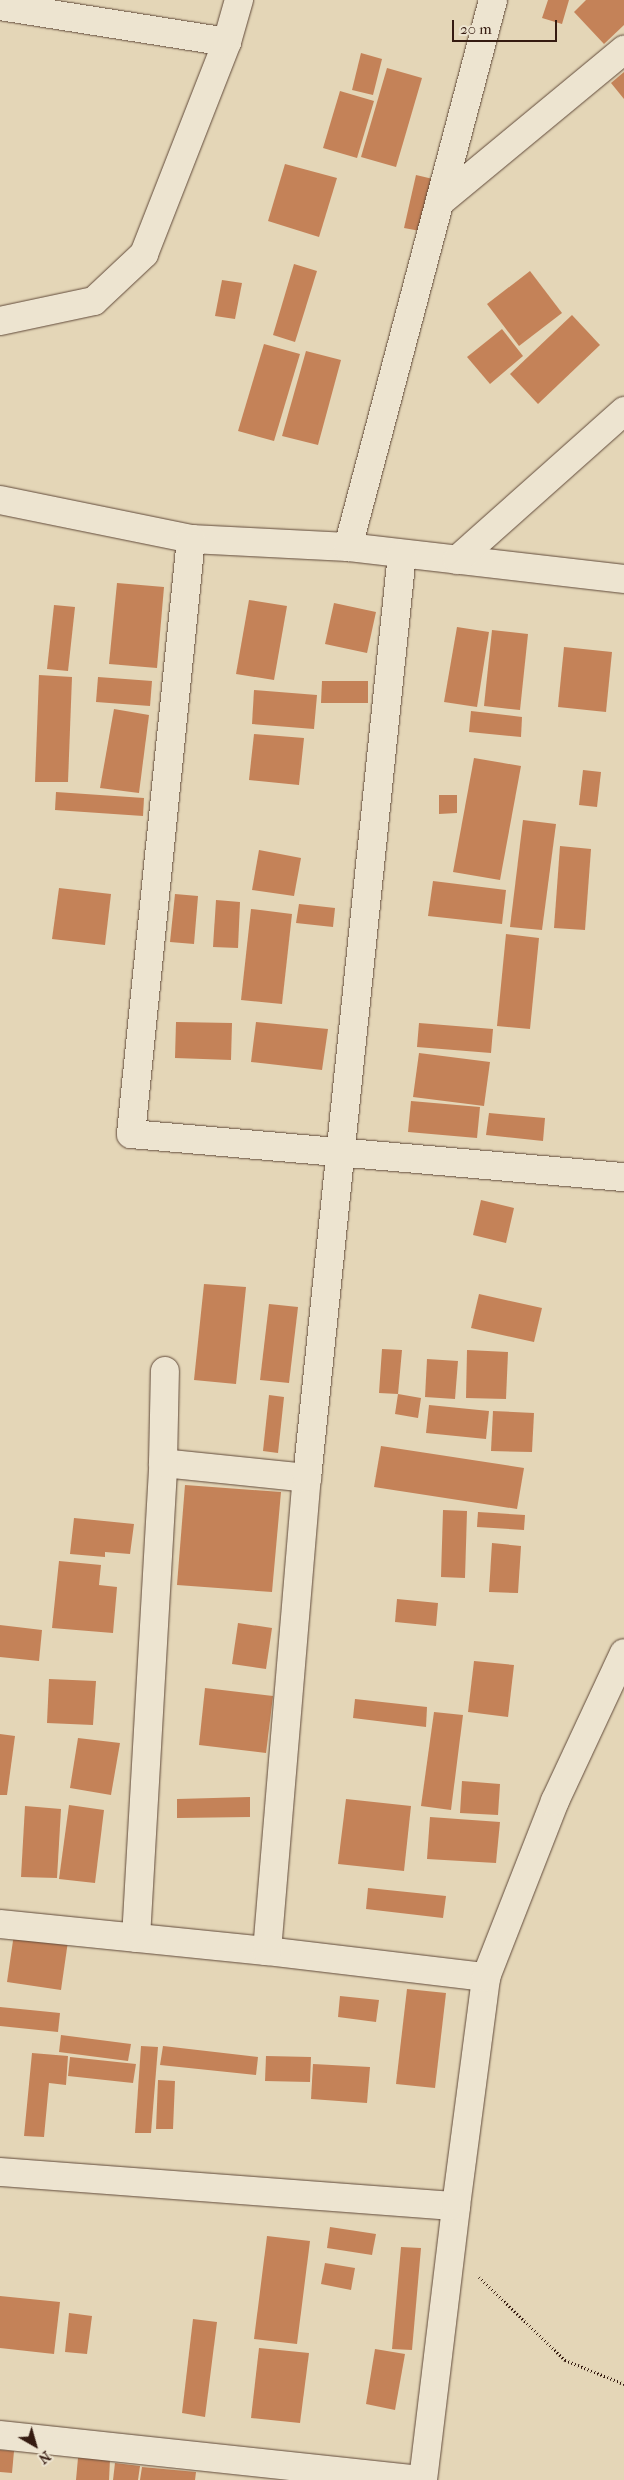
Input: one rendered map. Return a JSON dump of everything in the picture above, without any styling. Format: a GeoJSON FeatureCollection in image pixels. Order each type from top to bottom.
{"type":"FeatureCollection","features":[{"type":"Feature","properties":{"kind":"street"},"geometry":{"type":"LineString","coordinates":[[0,321],[94,302],[144,254],[227,42],[239,0]]}},
{"type":"Feature","properties":{"kind":"street"},"geometry":{"type":"LineString","coordinates":[[348,547],[493,0]]}},
{"type":"Feature","properties":{"kind":"street"},"geometry":{"type":"LineString","coordinates":[[0,6],[227,42]]}},
{"type":"Feature","properties":{"kind":"street"},"geometry":{"type":"LineString","coordinates":[[440,202],[624,50]]}},
{"type":"Feature","properties":{"kind":"street"},"geometry":{"type":"LineString","coordinates":[[457,560],[624,411]]}},
{"type":"Feature","properties":{"kind":"street"},"geometry":{"type":"LineString","coordinates":[[0,500],[191,539],[348,547],[624,579]]}},
{"type":"Feature","properties":{"kind":"street"},"geometry":{"type":"LineString","coordinates":[[191,539],[131,1134],[624,1176]]}},
{"type":"Feature","properties":{"kind":"street"},"geometry":{"type":"LineString","coordinates":[[267,1951],[307,1478],[402,554]]}},
{"type":"Feature","properties":{"kind":"street"},"geometry":{"type":"LineString","coordinates":[[136,1938],[163,1463],[165,1371]]}},
{"type":"Feature","properties":{"kind":"street"},"geometry":{"type":"LineString","coordinates":[[163,1463],[307,1478]]}},
{"type":"Feature","properties":{"kind":"street"},"geometry":{"type":"LineString","coordinates":[[0,2435],[423,2480],[486,1977],[555,1800],[624,1653]]}},
{"type":"Feature","properties":{"kind":"street"},"geometry":{"type":"LineString","coordinates":[[0,1924],[267,1951],[486,1977]]}},
{"type":"Feature","properties":{"kind":"street"},"geometry":{"type":"LineString","coordinates":[[0,2172],[456,2206]]}},
{"type":"Feature","properties":{"kind":"path"},"geometry":{"type":"LineString","coordinates":[[452,2251],[566,2360],[624,2384]]}},
{"type":"Feature","properties":{"kind":"building"},"geometry":{"type":"Polygon","coordinates":[[[548,0],[569,0],[562,24],[542,18],[548,0]]]}},
{"type":"Feature","properties":{"kind":"building"},"geometry":{"type":"Polygon","coordinates":[[[586,0],[624,0],[624,25],[604,44],[574,12],[586,0]]]}},
{"type":"Feature","properties":{"kind":"building"},"geometry":{"type":"Polygon","coordinates":[[[361,53],[382,59],[373,95],[352,90],[361,53]]]}},
{"type":"Feature","properties":{"kind":"building"},"geometry":{"type":"Polygon","coordinates":[[[387,68],[422,78],[396,167],[361,157],[387,68]]]}},
{"type":"Feature","properties":{"kind":"building"},"geometry":{"type":"Polygon","coordinates":[[[624,72],[624,99],[611,83],[624,72]]]}},
{"type":"Feature","properties":{"kind":"building"},"geometry":{"type":"Polygon","coordinates":[[[340,91],[374,101],[357,158],[323,148],[340,91]]]}},
{"type":"Feature","properties":{"kind":"building"},"geometry":{"type":"Polygon","coordinates":[[[285,164],[337,178],[319,237],[268,221],[285,164]]]}},
{"type":"Feature","properties":{"kind":"building"},"geometry":{"type":"Polygon","coordinates":[[[416,175],[433,179],[420,231],[404,228],[416,175]]]}},
{"type":"Feature","properties":{"kind":"building"},"geometry":{"type":"Polygon","coordinates":[[[294,264],[317,271],[295,342],[273,335],[294,264]]]}},
{"type":"Feature","properties":{"kind":"building"},"geometry":{"type":"Polygon","coordinates":[[[530,271],[562,313],[519,346],[487,304],[530,271]]]}},
{"type":"Feature","properties":{"kind":"building"},"geometry":{"type":"Polygon","coordinates":[[[222,280],[242,283],[235,319],[215,316],[222,280]]]}},
{"type":"Feature","properties":{"kind":"building"},"geometry":{"type":"Polygon","coordinates":[[[572,315],[600,345],[538,404],[510,374],[572,315]]]}},
{"type":"Feature","properties":{"kind":"building"},"geometry":{"type":"Polygon","coordinates":[[[502,329],[523,356],[490,384],[467,357],[502,329]]]}},
{"type":"Feature","properties":{"kind":"building"},"geometry":{"type":"Polygon","coordinates":[[[264,344],[300,354],[274,441],[238,431],[264,344]]]}},
{"type":"Feature","properties":{"kind":"building"},"geometry":{"type":"Polygon","coordinates":[[[306,351],[341,360],[318,445],[282,436],[306,351]]]}},
{"type":"Feature","properties":{"kind":"building"},"geometry":{"type":"Polygon","coordinates":[[[117,583],[164,587],[157,668],[109,664],[117,583]]]}},
{"type":"Feature","properties":{"kind":"building"},"geometry":{"type":"Polygon","coordinates":[[[249,600],[287,606],[274,680],[236,674],[249,600]]]}},
{"type":"Feature","properties":{"kind":"building"},"geometry":{"type":"Polygon","coordinates":[[[334,603],[376,612],[367,653],[325,644],[334,603]]]}},
{"type":"Feature","properties":{"kind":"building"},"geometry":{"type":"Polygon","coordinates":[[[54,605],[75,607],[68,671],[47,669],[54,605]]]}},
{"type":"Feature","properties":{"kind":"building"},"geometry":{"type":"Polygon","coordinates":[[[457,627],[489,632],[477,707],[444,702],[457,627]]]}},
{"type":"Feature","properties":{"kind":"building"},"geometry":{"type":"Polygon","coordinates":[[[492,630],[528,634],[520,710],[484,706],[492,630]]]}},
{"type":"Feature","properties":{"kind":"building"},"geometry":{"type":"Polygon","coordinates":[[[564,647],[612,652],[606,712],[558,707],[564,647]]]}},
{"type":"Feature","properties":{"kind":"building"},"geometry":{"type":"Polygon","coordinates":[[[39,675],[72,677],[68,782],[35,782],[39,675]]]}},
{"type":"Feature","properties":{"kind":"building"},"geometry":{"type":"Polygon","coordinates":[[[98,677],[152,681],[150,706],[96,702],[98,677]]]}},
{"type":"Feature","properties":{"kind":"building"},"geometry":{"type":"Polygon","coordinates":[[[322,681],[368,681],[368,703],[321,703],[322,681]]]}},
{"type":"Feature","properties":{"kind":"building"},"geometry":{"type":"Polygon","coordinates":[[[254,690],[317,695],[314,729],[252,724],[254,690]]]}},
{"type":"Feature","properties":{"kind":"building"},"geometry":{"type":"Polygon","coordinates":[[[114,709],[149,715],[139,793],[100,788],[114,709]]]}},
{"type":"Feature","properties":{"kind":"building"},"geometry":{"type":"Polygon","coordinates":[[[471,711],[522,717],[521,737],[469,732],[471,711]]]}},
{"type":"Feature","properties":{"kind":"building"},"geometry":{"type":"Polygon","coordinates":[[[254,734],[304,738],[299,785],[249,780],[254,734]]]}},
{"type":"Feature","properties":{"kind":"building"},"geometry":{"type":"Polygon","coordinates":[[[474,758],[521,766],[500,880],[453,872],[474,758]]]}},
{"type":"Feature","properties":{"kind":"building"},"geometry":{"type":"Polygon","coordinates":[[[583,770],[601,772],[597,807],[579,805],[583,770]]]}},
{"type":"Feature","properties":{"kind":"building"},"geometry":{"type":"Polygon","coordinates":[[[56,792],[144,798],[143,816],[55,810],[56,792]]]}},
{"type":"Feature","properties":{"kind":"building"},"geometry":{"type":"Polygon","coordinates":[[[439,795],[457,795],[457,813],[439,814],[439,795]]]}},
{"type":"Feature","properties":{"kind":"building"},"geometry":{"type":"Polygon","coordinates":[[[523,820],[556,824],[542,930],[510,927],[523,820]]]}},
{"type":"Feature","properties":{"kind":"building"},"geometry":{"type":"Polygon","coordinates":[[[560,846],[591,849],[585,930],[554,928],[560,846]]]}},
{"type":"Feature","properties":{"kind":"building"},"geometry":{"type":"Polygon","coordinates":[[[259,850],[301,858],[294,896],[252,890],[259,850]]]}},
{"type":"Feature","properties":{"kind":"building"},"geometry":{"type":"Polygon","coordinates":[[[433,881],[506,890],[502,924],[428,916],[433,881]]]}},
{"type":"Feature","properties":{"kind":"building"},"geometry":{"type":"Polygon","coordinates":[[[59,888],[111,894],[105,945],[52,939],[59,888]]]}},
{"type":"Feature","properties":{"kind":"building"},"geometry":{"type":"Polygon","coordinates":[[[175,894],[198,896],[194,944],[170,942],[175,894]]]}},
{"type":"Feature","properties":{"kind":"building"},"geometry":{"type":"Polygon","coordinates":[[[216,900],[240,902],[238,948],[213,947],[216,900]]]}},
{"type":"Feature","properties":{"kind":"building"},"geometry":{"type":"Polygon","coordinates":[[[299,904],[335,908],[333,927],[296,923],[299,904]]]}},
{"type":"Feature","properties":{"kind":"building"},"geometry":{"type":"Polygon","coordinates":[[[251,909],[292,914],[282,1004],[241,1000],[251,909]]]}},
{"type":"Feature","properties":{"kind":"building"},"geometry":{"type":"Polygon","coordinates":[[[506,934],[539,938],[530,1029],[497,1026],[506,934]]]}},
{"type":"Feature","properties":{"kind":"building"},"geometry":{"type":"Polygon","coordinates":[[[176,1022],[232,1023],[231,1060],[175,1058],[176,1022]]]}},
{"type":"Feature","properties":{"kind":"building"},"geometry":{"type":"Polygon","coordinates":[[[256,1022],[328,1029],[322,1070],[251,1062],[256,1022]]]}},
{"type":"Feature","properties":{"kind":"building"},"geometry":{"type":"Polygon","coordinates":[[[419,1023],[493,1029],[491,1053],[417,1047],[419,1023]]]}},
{"type":"Feature","properties":{"kind":"building"},"geometry":{"type":"Polygon","coordinates":[[[419,1053],[490,1062],[484,1106],[413,1097],[419,1053]]]}},
{"type":"Feature","properties":{"kind":"building"},"geometry":{"type":"Polygon","coordinates":[[[411,1101],[480,1107],[477,1138],[408,1132],[411,1101]]]}},
{"type":"Feature","properties":{"kind":"building"},"geometry":{"type":"Polygon","coordinates":[[[489,1113],[545,1118],[543,1141],[486,1135],[489,1113]]]}},
{"type":"Feature","properties":{"kind":"building"},"geometry":{"type":"Polygon","coordinates":[[[481,1200],[514,1208],[506,1243],[473,1235],[481,1200]]]}},
{"type":"Feature","properties":{"kind":"building"},"geometry":{"type":"Polygon","coordinates":[[[204,1284],[246,1287],[236,1384],[194,1380],[204,1284]]]}},
{"type":"Feature","properties":{"kind":"building"},"geometry":{"type":"Polygon","coordinates":[[[479,1294],[542,1308],[534,1342],[471,1328],[479,1294]]]}},
{"type":"Feature","properties":{"kind":"building"},"geometry":{"type":"Polygon","coordinates":[[[269,1304],[298,1307],[289,1383],[260,1380],[269,1304]]]}},
{"type":"Feature","properties":{"kind":"building"},"geometry":{"type":"Polygon","coordinates":[[[382,1349],[402,1350],[398,1394],[379,1393],[382,1349]]]}},
{"type":"Feature","properties":{"kind":"building"},"geometry":{"type":"Polygon","coordinates":[[[467,1350],[508,1352],[506,1399],[466,1398],[467,1350]]]}},
{"type":"Feature","properties":{"kind":"building"},"geometry":{"type":"Polygon","coordinates":[[[427,1359],[458,1361],[455,1399],[425,1397],[427,1359]]]}},
{"type":"Feature","properties":{"kind":"building"},"geometry":{"type":"Polygon","coordinates":[[[398,1394],[421,1398],[418,1418],[395,1414],[398,1394]]]}},
{"type":"Feature","properties":{"kind":"building"},"geometry":{"type":"Polygon","coordinates":[[[269,1395],[284,1397],[278,1453],[263,1451],[269,1395]]]}},
{"type":"Feature","properties":{"kind":"building"},"geometry":{"type":"Polygon","coordinates":[[[429,1405],[489,1411],[486,1439],[426,1433],[429,1405]]]}},
{"type":"Feature","properties":{"kind":"building"},"geometry":{"type":"Polygon","coordinates":[[[493,1411],[534,1413],[532,1452],[491,1451],[493,1411]]]}},
{"type":"Feature","properties":{"kind":"building"},"geometry":{"type":"Polygon","coordinates":[[[381,1446],[524,1468],[517,1509],[374,1487],[381,1446]]]}},
{"type":"Feature","properties":{"kind":"building"},"geometry":{"type":"Polygon","coordinates":[[[185,1485],[281,1492],[272,1592],[177,1585],[185,1485]]]}},
{"type":"Feature","properties":{"kind":"building"},"geometry":{"type":"Polygon","coordinates":[[[443,1510],[467,1511],[465,1578],[441,1577],[443,1510]]]}},
{"type":"Feature","properties":{"kind":"building"},"geometry":{"type":"Polygon","coordinates":[[[478,1512],[525,1515],[524,1530],[477,1527],[478,1512]]]}},
{"type":"Feature","properties":{"kind":"building"},"geometry":{"type":"Polygon","coordinates":[[[74,1518],[134,1524],[130,1554],[105,1552],[105,1557],[70,1554],[74,1518]]]}},
{"type":"Feature","properties":{"kind":"building"},"geometry":{"type":"Polygon","coordinates":[[[492,1543],[521,1546],[518,1593],[489,1592],[492,1543]]]}},
{"type":"Feature","properties":{"kind":"building"},"geometry":{"type":"Polygon","coordinates":[[[59,1561],[101,1565],[99,1585],[117,1587],[113,1633],[52,1628],[59,1561]]]}},
{"type":"Feature","properties":{"kind":"building"},"geometry":{"type":"Polygon","coordinates":[[[397,1599],[438,1603],[436,1626],[395,1622],[397,1599]]]}},
{"type":"Feature","properties":{"kind":"building"},"geometry":{"type":"Polygon","coordinates":[[[238,1623],[272,1628],[266,1669],[232,1664],[238,1623]]]}},
{"type":"Feature","properties":{"kind":"building"},"geometry":{"type":"Polygon","coordinates":[[[0,1625],[42,1630],[39,1661],[0,1657],[0,1625]]]}},
{"type":"Feature","properties":{"kind":"building"},"geometry":{"type":"Polygon","coordinates":[[[474,1661],[514,1665],[508,1717],[468,1712],[474,1661]]]}},
{"type":"Feature","properties":{"kind":"building"},"geometry":{"type":"Polygon","coordinates":[[[49,1679],[96,1681],[93,1725],[47,1723],[49,1679]]]}},
{"type":"Feature","properties":{"kind":"building"},"geometry":{"type":"Polygon","coordinates":[[[205,1688],[273,1696],[266,1753],[199,1745],[205,1688]]]}},
{"type":"Feature","properties":{"kind":"building"},"geometry":{"type":"Polygon","coordinates":[[[355,1699],[427,1707],[426,1727],[353,1718],[355,1699]]]}},
{"type":"Feature","properties":{"kind":"building"},"geometry":{"type":"Polygon","coordinates":[[[434,1712],[463,1715],[451,1810],[421,1806],[434,1712]]]}},
{"type":"Feature","properties":{"kind":"building"},"geometry":{"type":"Polygon","coordinates":[[[0,1734],[15,1736],[7,1795],[0,1795],[0,1734]]]}},
{"type":"Feature","properties":{"kind":"building"},"geometry":{"type":"Polygon","coordinates":[[[78,1738],[120,1743],[111,1795],[70,1788],[78,1738]]]}},
{"type":"Feature","properties":{"kind":"building"},"geometry":{"type":"Polygon","coordinates":[[[462,1781],[500,1784],[498,1815],[460,1813],[462,1781]]]}},
{"type":"Feature","properties":{"kind":"building"},"geometry":{"type":"Polygon","coordinates":[[[250,1797],[250,1817],[177,1818],[177,1799],[250,1797]]]}},
{"type":"Feature","properties":{"kind":"building"},"geometry":{"type":"Polygon","coordinates":[[[346,1799],[411,1806],[404,1871],[338,1864],[346,1799]]]}},
{"type":"Feature","properties":{"kind":"building"},"geometry":{"type":"Polygon","coordinates":[[[69,1805],[104,1810],[95,1883],[59,1879],[69,1805]]]}},
{"type":"Feature","properties":{"kind":"building"},"geometry":{"type":"Polygon","coordinates":[[[25,1806],[61,1809],[57,1878],[21,1877],[25,1806]]]}},
{"type":"Feature","properties":{"kind":"building"},"geometry":{"type":"Polygon","coordinates":[[[430,1817],[500,1822],[496,1863],[427,1859],[430,1817]]]}},
{"type":"Feature","properties":{"kind":"building"},"geometry":{"type":"Polygon","coordinates":[[[368,1888],[446,1896],[443,1918],[366,1909],[368,1888]]]}},
{"type":"Feature","properties":{"kind":"building"},"geometry":{"type":"Polygon","coordinates":[[[15,1927],[69,1934],[61,1990],[7,1982],[15,1927]]]}},
{"type":"Feature","properties":{"kind":"building"},"geometry":{"type":"Polygon","coordinates":[[[407,1989],[446,1993],[435,2088],[396,2084],[407,1989]]]}},
{"type":"Feature","properties":{"kind":"building"},"geometry":{"type":"Polygon","coordinates":[[[340,1996],[379,2000],[376,2022],[338,2017],[340,1996]]]}},
{"type":"Feature","properties":{"kind":"building"},"geometry":{"type":"Polygon","coordinates":[[[0,2007],[60,2013],[58,2032],[0,2026],[0,2007]]]}},
{"type":"Feature","properties":{"kind":"building"},"geometry":{"type":"Polygon","coordinates":[[[61,2035],[131,2044],[128,2061],[59,2052],[61,2035]]]}},
{"type":"Feature","properties":{"kind":"building"},"geometry":{"type":"Polygon","coordinates":[[[141,2046],[158,2047],[151,2133],[135,2133],[141,2046]]]}},
{"type":"Feature","properties":{"kind":"building"},"geometry":{"type":"Polygon","coordinates":[[[163,2046],[258,2057],[256,2075],[160,2065],[163,2046]]]}},
{"type":"Feature","properties":{"kind":"building"},"geometry":{"type":"Polygon","coordinates":[[[32,2053],[68,2056],[66,2085],[49,2083],[44,2137],[24,2136],[32,2053]]]}},
{"type":"Feature","properties":{"kind":"building"},"geometry":{"type":"Polygon","coordinates":[[[266,2056],[311,2057],[310,2082],[265,2081],[266,2056]]]}},
{"type":"Feature","properties":{"kind":"building"},"geometry":{"type":"Polygon","coordinates":[[[70,2057],[136,2064],[133,2083],[68,2076],[70,2057]]]}},
{"type":"Feature","properties":{"kind":"building"},"geometry":{"type":"Polygon","coordinates":[[[313,2064],[370,2067],[367,2103],[311,2099],[313,2064]]]}},
{"type":"Feature","properties":{"kind":"building"},"geometry":{"type":"Polygon","coordinates":[[[158,2080],[175,2081],[173,2129],[156,2129],[158,2080]]]}},
{"type":"Feature","properties":{"kind":"building"},"geometry":{"type":"Polygon","coordinates":[[[330,2227],[376,2234],[372,2255],[327,2248],[330,2227]]]}},
{"type":"Feature","properties":{"kind":"building"},"geometry":{"type":"Polygon","coordinates":[[[267,2236],[310,2241],[297,2344],[254,2339],[267,2236]]]}},
{"type":"Feature","properties":{"kind":"building"},"geometry":{"type":"Polygon","coordinates":[[[401,2247],[421,2248],[412,2350],[392,2349],[401,2247]]]}},
{"type":"Feature","properties":{"kind":"building"},"geometry":{"type":"Polygon","coordinates":[[[325,2263],[355,2268],[351,2290],[321,2284],[325,2263]]]}},
{"type":"Feature","properties":{"kind":"building"},"geometry":{"type":"Polygon","coordinates":[[[0,2296],[60,2302],[54,2354],[0,2348],[0,2296]]]}},
{"type":"Feature","properties":{"kind":"building"},"geometry":{"type":"Polygon","coordinates":[[[69,2313],[92,2316],[87,2354],[65,2352],[69,2313]]]}},
{"type":"Feature","properties":{"kind":"building"},"geometry":{"type":"Polygon","coordinates":[[[193,2319],[217,2322],[205,2417],[182,2413],[193,2319]]]}},
{"type":"Feature","properties":{"kind":"building"},"geometry":{"type":"Polygon","coordinates":[[[259,2348],[309,2353],[300,2423],[251,2418],[259,2348]]]}},
{"type":"Feature","properties":{"kind":"building"},"geometry":{"type":"Polygon","coordinates":[[[375,2349],[405,2354],[395,2410],[366,2404],[375,2349]]]}},
{"type":"Feature","properties":{"kind":"building"},"geometry":{"type":"Polygon","coordinates":[[[0,2450],[14,2451],[12,2473],[0,2472],[0,2450]]]}},
{"type":"Feature","properties":{"kind":"building"},"geometry":{"type":"Polygon","coordinates":[[[78,2458],[110,2459],[109,2480],[76,2480],[78,2458]]]}},
{"type":"Feature","properties":{"kind":"building"},"geometry":{"type":"Polygon","coordinates":[[[115,2463],[140,2466],[138,2480],[113,2480],[115,2463]]]}},
{"type":"Feature","properties":{"kind":"building"},"geometry":{"type":"Polygon","coordinates":[[[142,2467],[196,2472],[195,2480],[140,2480],[142,2467]]]}}]}
